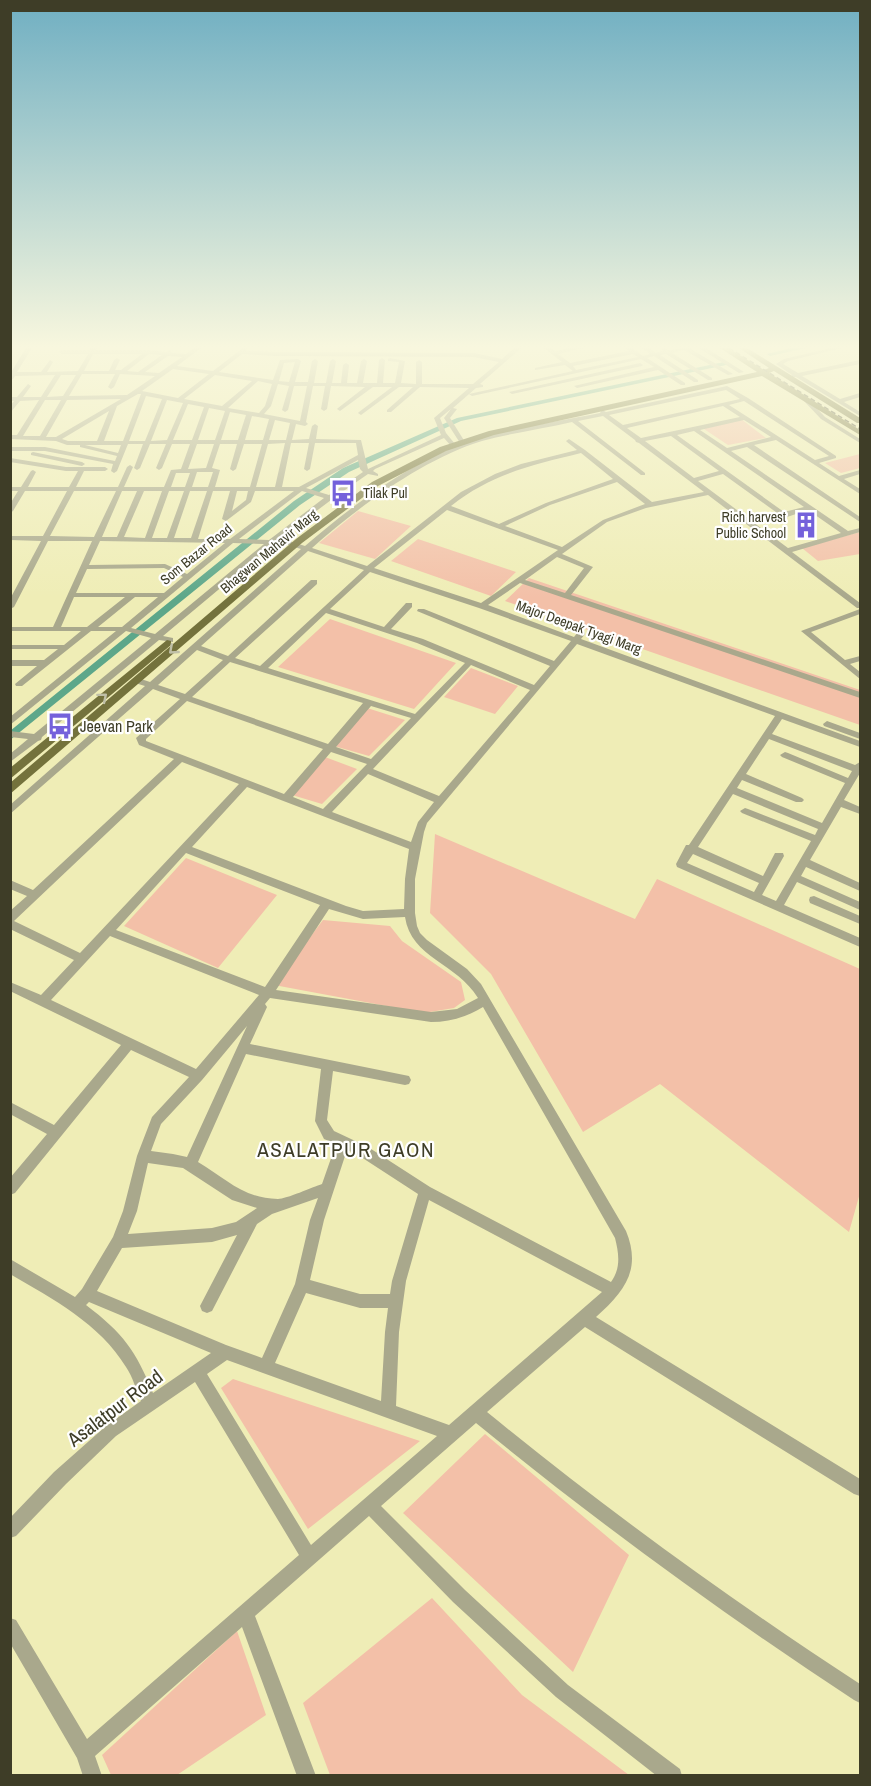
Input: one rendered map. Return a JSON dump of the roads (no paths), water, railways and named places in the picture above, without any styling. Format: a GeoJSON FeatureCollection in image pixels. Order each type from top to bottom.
{"type":"FeatureCollection","features":[{"type":"Feature","properties":{"kind":"main road","name":"Bhagwan Mahavir Marg"},"geometry":{"type":"LineString","coordinates":[[10,790],[298,543],[330,497],[366,466],[477,431]]}},
{"type":"Feature","properties":{"kind":"main road","name":"Bhagwan Mahavir Marg"},"geometry":{"type":"LineString","coordinates":[[10,775],[170,640],[375,484],[450,440],[501,431]]}},
{"type":"Feature","properties":{"kind":"street"},"geometry":{"type":"LineString","coordinates":[[19,437],[22,431]]}},
{"type":"Feature","properties":{"kind":"street"},"geometry":{"type":"LineString","coordinates":[[42,438],[46,431]]}},
{"type":"Feature","properties":{"kind":"street"},"geometry":{"type":"LineString","coordinates":[[57,439],[70,431]]}},
{"type":"Feature","properties":{"kind":"street"},"geometry":{"type":"LineString","coordinates":[[100,442],[104,431]]}},
{"type":"Feature","properties":{"kind":"street"},"geometry":{"type":"LineString","coordinates":[[115,468],[127,431]]}},
{"type":"Feature","properties":{"kind":"street"},"geometry":{"type":"LineString","coordinates":[[56,629],[119,489],[134,468],[151,431]]}},
{"type":"Feature","properties":{"kind":"street"},"geometry":{"type":"LineString","coordinates":[[159,468],[173,431]]}},
{"type":"Feature","properties":{"kind":"street"},"geometry":{"type":"LineString","coordinates":[[184,471],[197,431]]}},
{"type":"Feature","properties":{"kind":"street"},"geometry":{"type":"LineString","coordinates":[[209,468],[220,431]]}},
{"type":"Feature","properties":{"kind":"street"},"geometry":{"type":"LineString","coordinates":[[233,469],[244,431]]}},
{"type":"Feature","properties":{"kind":"street"},"geometry":{"type":"LineString","coordinates":[[234,489],[226,519],[247,503],[267,431]]}},
{"type":"Feature","properties":{"kind":"street"},"geometry":{"type":"LineString","coordinates":[[278,489],[291,431]]}},
{"type":"Feature","properties":{"kind":"street"},"geometry":{"type":"LineString","coordinates":[[307,469],[314,431]]}},
{"type":"Feature","properties":{"kind":"street"},"geometry":{"type":"LineString","coordinates":[[443,431],[450,440]]}},
{"type":"Feature","properties":{"kind":"street"},"geometry":{"type":"LineString","coordinates":[[449,431],[450,440]]}},
{"type":"Feature","properties":{"kind":"street"},"geometry":{"type":"LineString","coordinates":[[450,440],[480,440],[520,431]]}},
{"type":"Feature","properties":{"kind":"street"},"geometry":{"type":"LineString","coordinates":[[588,431],[643,474]]}},
{"type":"Feature","properties":{"kind":"street"},"geometry":{"type":"LineString","coordinates":[[626,431],[861,609]]}},
{"type":"Feature","properties":{"kind":"street"},"geometry":{"type":"LineString","coordinates":[[638,441],[684,431]]}},
{"type":"Feature","properties":{"kind":"street"},"geometry":{"type":"LineString","coordinates":[[698,431],[847,534]]}},
{"type":"Feature","properties":{"kind":"street"},"geometry":{"type":"LineString","coordinates":[[766,431],[861,492]]}},
{"type":"Feature","properties":{"kind":"street"},"geometry":{"type":"LineString","coordinates":[[795,431],[834,457],[814,462]]}},
{"type":"Feature","properties":{"kind":"street"},"geometry":{"type":"LineString","coordinates":[[845,431],[861,441]]}},
{"type":"Feature","properties":{"kind":"street"},"geometry":{"type":"LineString","coordinates":[[672,434],[782,514],[787,515],[809,508]]}},
{"type":"Feature","properties":{"kind":"street"},"geometry":{"type":"LineString","coordinates":[[10,437],[57,439],[120,454]]}},
{"type":"Feature","properties":{"kind":"street"},"geometry":{"type":"LineString","coordinates":[[726,450],[777,438]]}},
{"type":"Feature","properties":{"kind":"street"},"geometry":{"type":"LineString","coordinates":[[67,443],[359,441],[366,466]]}},
{"type":"Feature","properties":{"kind":"street"},"geometry":{"type":"LineString","coordinates":[[569,441],[651,505]]}},
{"type":"Feature","properties":{"kind":"street"},"geometry":{"type":"LineString","coordinates":[[750,445],[861,520]]}},
{"type":"Feature","properties":{"kind":"street"},"geometry":{"type":"LineString","coordinates":[[10,449],[45,449],[115,468]]}},
{"type":"Feature","properties":{"kind":"street"},"geometry":{"type":"LineString","coordinates":[[263,668],[371,566],[470,489],[497,475],[531,463],[583,451]]}},
{"type":"Feature","properties":{"kind":"street"},"geometry":{"type":"LineString","coordinates":[[33,454],[105,469]]}},
{"type":"Feature","properties":{"kind":"street"},"geometry":{"type":"LineString","coordinates":[[10,460],[82,469],[115,468]]}},
{"type":"Feature","properties":{"kind":"street","name":"Som Bazar Road"},"geometry":{"type":"LineString","coordinates":[[10,722],[128,629],[188,577],[303,489],[326,473],[366,466]]}},
{"type":"Feature","properties":{"kind":"street"},"geometry":{"type":"LineString","coordinates":[[10,607],[82,469]]}},
{"type":"Feature","properties":{"kind":"street"},"geometry":{"type":"LineString","coordinates":[[147,540],[173,471],[217,470],[195,540]]}},
{"type":"Feature","properties":{"kind":"street"},"geometry":{"type":"LineString","coordinates":[[170,540],[194,471]]}},
{"type":"Feature","properties":{"kind":"street"},"geometry":{"type":"LineString","coordinates":[[10,511],[33,472]]}},
{"type":"Feature","properties":{"kind":"street"},"geometry":{"type":"LineString","coordinates":[[692,480],[725,472]]}},
{"type":"Feature","properties":{"kind":"street"},"geometry":{"type":"LineString","coordinates":[[838,478],[860,473]]}},
{"type":"Feature","properties":{"kind":"street"},"geometry":{"type":"LineString","coordinates":[[498,526],[548,504],[619,479]]}},
{"type":"Feature","properties":{"kind":"street"},"geometry":{"type":"LineString","coordinates":[[10,489],[303,489],[330,497]]}},
{"type":"Feature","properties":{"kind":"street"},"geometry":{"type":"LineString","coordinates":[[120,539],[141,489]]}},
{"type":"Feature","properties":{"kind":"street"},"geometry":{"type":"LineString","coordinates":[[485,604],[558,551],[605,521],[651,505],[708,494]]}},
{"type":"Feature","properties":{"kind":"street"},"geometry":{"type":"LineString","coordinates":[[10,759],[31,737],[157,637],[272,541],[330,497]]}},
{"type":"Feature","properties":{"kind":"street"},"geometry":{"type":"LineString","coordinates":[[446,507],[558,551],[589,567],[566,597]]}},
{"type":"Feature","properties":{"kind":"street"},"geometry":{"type":"LineString","coordinates":[[787,551],[861,530]]}},
{"type":"Feature","properties":{"kind":"street","name":"Major Deepak Tyagi Marg"},"geometry":{"type":"LineString","coordinates":[[10,538],[261,540],[298,543],[485,604],[861,736]]}},
{"type":"Feature","properties":{"kind":"street"},"geometry":{"type":"LineString","coordinates":[[10,811],[196,647],[298,543]]}},
{"type":"Feature","properties":{"kind":"street"},"geometry":{"type":"LineString","coordinates":[[84,567],[165,566],[188,577]]}},
{"type":"Feature","properties":{"kind":"street"},"geometry":{"type":"LineString","coordinates":[[519,580],[861,695]]}},
{"type":"Feature","properties":{"kind":"street"},"geometry":{"type":"LineString","coordinates":[[314,582],[140,740],[181,758],[414,847]]}},
{"type":"Feature","properties":{"kind":"street"},"geometry":{"type":"LineString","coordinates":[[71,595],[167,595]]}},
{"type":"Feature","properties":{"kind":"street"},"geometry":{"type":"LineString","coordinates":[[19,684],[133,595]]}},
{"type":"Feature","properties":{"kind":"street"},"geometry":{"type":"LineString","coordinates":[[384,630],[409,605]]}},
{"type":"Feature","properties":{"kind":"street"},"geometry":{"type":"LineString","coordinates":[[861,609],[805,630],[861,676]]}},
{"type":"Feature","properties":{"kind":"street"},"geometry":{"type":"LineString","coordinates":[[327,610],[470,662],[536,689]]}},
{"type":"Feature","properties":{"kind":"street"},"geometry":{"type":"LineString","coordinates":[[421,612],[556,664]]}},
{"type":"Feature","properties":{"kind":"street"},"geometry":{"type":"LineString","coordinates":[[10,629],[128,629],[170,640]]}},
{"type":"Feature","properties":{"kind":"street"},"geometry":{"type":"LineString","coordinates":[[86,1753],[584,1318],[614,1291],[624,1276],[627,1256],[621,1236],[469,974],[415,935],[408,913],[414,847],[423,822],[439,800],[578,637]]}},
{"type":"Feature","properties":{"kind":"street","name":"Major Deepak Tyagi Marg"},"geometry":{"type":"LineString","coordinates":[[578,637],[861,744]]}},
{"type":"Feature","properties":{"kind":"street"},"geometry":{"type":"LineString","coordinates":[[10,647],[66,647]]}},
{"type":"Feature","properties":{"kind":"street"},"geometry":{"type":"LineString","coordinates":[[196,647],[417,717]]}},
{"type":"Feature","properties":{"kind":"street"},"geometry":{"type":"LineString","coordinates":[[844,663],[861,658]]}},
{"type":"Feature","properties":{"kind":"street"},"geometry":{"type":"LineString","coordinates":[[326,812],[470,662]]}},
{"type":"Feature","properties":{"kind":"street"},"geometry":{"type":"LineString","coordinates":[[10,663],[46,663]]}},
{"type":"Feature","properties":{"kind":"street"},"geometry":{"type":"LineString","coordinates":[[138,681],[329,748],[439,800]]}},
{"type":"Feature","properties":{"kind":"street"},"geometry":{"type":"LineString","coordinates":[[287,797],[369,702]]}},
{"type":"Feature","properties":{"kind":"street"},"geometry":{"type":"LineString","coordinates":[[781,714],[681,861],[684,867],[860,940]]}},
{"type":"Feature","properties":{"kind":"street"},"geometry":{"type":"LineString","coordinates":[[10,734],[50,742]]}},
{"type":"Feature","properties":{"kind":"street"},"geometry":{"type":"LineString","coordinates":[[767,735],[860,768],[778,907]]}},
{"type":"Feature","properties":{"kind":"street"},"geometry":{"type":"LineString","coordinates":[[785,755],[850,782]]}},
{"type":"Feature","properties":{"kind":"street"},"geometry":{"type":"LineString","coordinates":[[10,918],[181,758]]}},
{"type":"Feature","properties":{"kind":"street"},"geometry":{"type":"LineString","coordinates":[[739,775],[799,800]]}},
{"type":"Feature","properties":{"kind":"street"},"geometry":{"type":"LineString","coordinates":[[42,1002],[246,782]]}},
{"type":"Feature","properties":{"kind":"street"},"geometry":{"type":"LineString","coordinates":[[730,789],[824,828]]}},
{"type":"Feature","properties":{"kind":"street"},"geometry":{"type":"LineString","coordinates":[[839,802],[861,811]]}},
{"type":"Feature","properties":{"kind":"street"},"geometry":{"type":"LineString","coordinates":[[745,811],[817,840]]}},
{"type":"Feature","properties":{"kind":"street"},"geometry":{"type":"LineString","coordinates":[[184,848],[326,905],[363,915],[408,913]]}},
{"type":"Feature","properties":{"kind":"street"},"geometry":{"type":"LineString","coordinates":[[690,848],[765,881]]}},
{"type":"Feature","properties":{"kind":"street"},"geometry":{"type":"LineString","coordinates":[[756,897],[779,856]]}},
{"type":"Feature","properties":{"kind":"street"},"geometry":{"type":"LineString","coordinates":[[804,862],[861,887]]}},
{"type":"Feature","properties":{"kind":"street"},"geometry":{"type":"LineString","coordinates":[[795,878],[861,906]]}},
{"type":"Feature","properties":{"kind":"street"},"geometry":{"type":"LineString","coordinates":[[10,884],[34,895]]}},
{"type":"Feature","properties":{"kind":"street"},"geometry":{"type":"LineString","coordinates":[[804,918],[819,888]]}},
{"type":"Feature","properties":{"kind":"street"},"geometry":{"type":"LineString","coordinates":[[813,900],[861,920]]}},
{"type":"Feature","properties":{"kind":"street"},"geometry":{"type":"LineString","coordinates":[[76,1306],[87,1294],[118,1241],[130,1211],[143,1156],[156,1120],[198,1076],[267,993],[326,905]]}},
{"type":"Feature","properties":{"kind":"street"},"geometry":{"type":"LineString","coordinates":[[10,924],[82,959]]}},
{"type":"Feature","properties":{"kind":"street"},"geometry":{"type":"LineString","coordinates":[[108,931],[267,993],[447,1018],[464,1013],[483,1001]]}},
{"type":"Feature","properties":{"kind":"street"},"geometry":{"type":"LineString","coordinates":[[10,986],[198,1076]]}},
{"type":"Feature","properties":{"kind":"street"},"geometry":{"type":"LineString","coordinates":[[189,1165],[267,993]]}},
{"type":"Feature","properties":{"kind":"street"},"geometry":{"type":"LineString","coordinates":[[10,1189],[129,1044]]}},
{"type":"Feature","properties":{"kind":"street"},"geometry":{"type":"LineString","coordinates":[[242,1048],[405,1080]]}},
{"type":"Feature","properties":{"kind":"street"},"geometry":{"type":"LineString","coordinates":[[328,1064],[321,1121],[329,1135],[363,1151],[425,1191],[614,1291]]}},
{"type":"Feature","properties":{"kind":"street"},"geometry":{"type":"LineString","coordinates":[[10,1107],[56,1133]]}},
{"type":"Feature","properties":{"kind":"street"},"geometry":{"type":"LineString","coordinates":[[266,1367],[302,1285],[326,1189],[343,1142]]}},
{"type":"Feature","properties":{"kind":"street"},"geometry":{"type":"LineString","coordinates":[[143,1156],[189,1165],[232,1195],[259,1203],[279,1204]]}},
{"type":"Feature","properties":{"kind":"street"},"geometry":{"type":"LineString","coordinates":[[118,1241],[212,1235],[239,1228],[279,1204],[326,1189]]}},
{"type":"Feature","properties":{"kind":"street"},"geometry":{"type":"LineString","coordinates":[[388,1411],[395,1301],[425,1191]]}},
{"type":"Feature","properties":{"kind":"street"},"geometry":{"type":"LineString","coordinates":[[207,1306],[252,1219]]}},
{"type":"Feature","properties":{"kind":"street"},"geometry":{"type":"LineString","coordinates":[[10,1266],[76,1306],[111,1334],[132,1363],[150,1404]]}},
{"type":"Feature","properties":{"kind":"street"},"geometry":{"type":"LineString","coordinates":[[302,1285],[360,1301],[395,1301]]}},
{"type":"Feature","properties":{"kind":"street"},"geometry":{"type":"LineString","coordinates":[[87,1294],[226,1352],[452,1434]]}},
{"type":"Feature","properties":{"kind":"street"},"geometry":{"type":"LineString","coordinates":[[584,1318],[861,1488]]}},
{"type":"Feature","properties":{"kind":"street","name":"Asalatpur Road"},"geometry":{"type":"LineString","coordinates":[[10,1530],[60,1478],[111,1431],[226,1352]]}},
{"type":"Feature","properties":{"kind":"street"},"geometry":{"type":"LineString","coordinates":[[198,1371],[310,1558]]}},
{"type":"Feature","properties":{"kind":"street"},"geometry":{"type":"LineString","coordinates":[[476,1413],[574,1494],[676,1569],[861,1694]]}},
{"type":"Feature","properties":{"kind":"street"},"geometry":{"type":"LineString","coordinates":[[370,1506],[459,1596],[562,1691],[674,1776]]}},
{"type":"Feature","properties":{"kind":"street"},"geometry":{"type":"LineString","coordinates":[[246,1614],[307,1776]]}},
{"type":"Feature","properties":{"kind":"street"},"geometry":{"type":"LineString","coordinates":[[10,1626],[86,1753],[93,1776]]}},
{"type":"Feature","properties":{"kind":"waterway"},"geometry":{"type":"LineString","coordinates":[[10,737],[297,503],[346,470],[432,431]]}},
{"type":"Feature","properties":{"kind":"place","name":"Tilak Pul"},"geometry":{"type":"Point","coordinates":[343,493]}},
{"type":"Feature","properties":{"kind":"place","name":"Rich harvest Public School"},"geometry":{"type":"Point","coordinates":[806,525]}},
{"type":"Feature","properties":{"kind":"place","name":"Jeevan Park"},"geometry":{"type":"Point","coordinates":[60,726]}},
{"type":"Feature","properties":{"kind":"district","name":"ASALATPUR GAON"},"geometry":{"type":"Point","coordinates":[346,1150]}}]}
